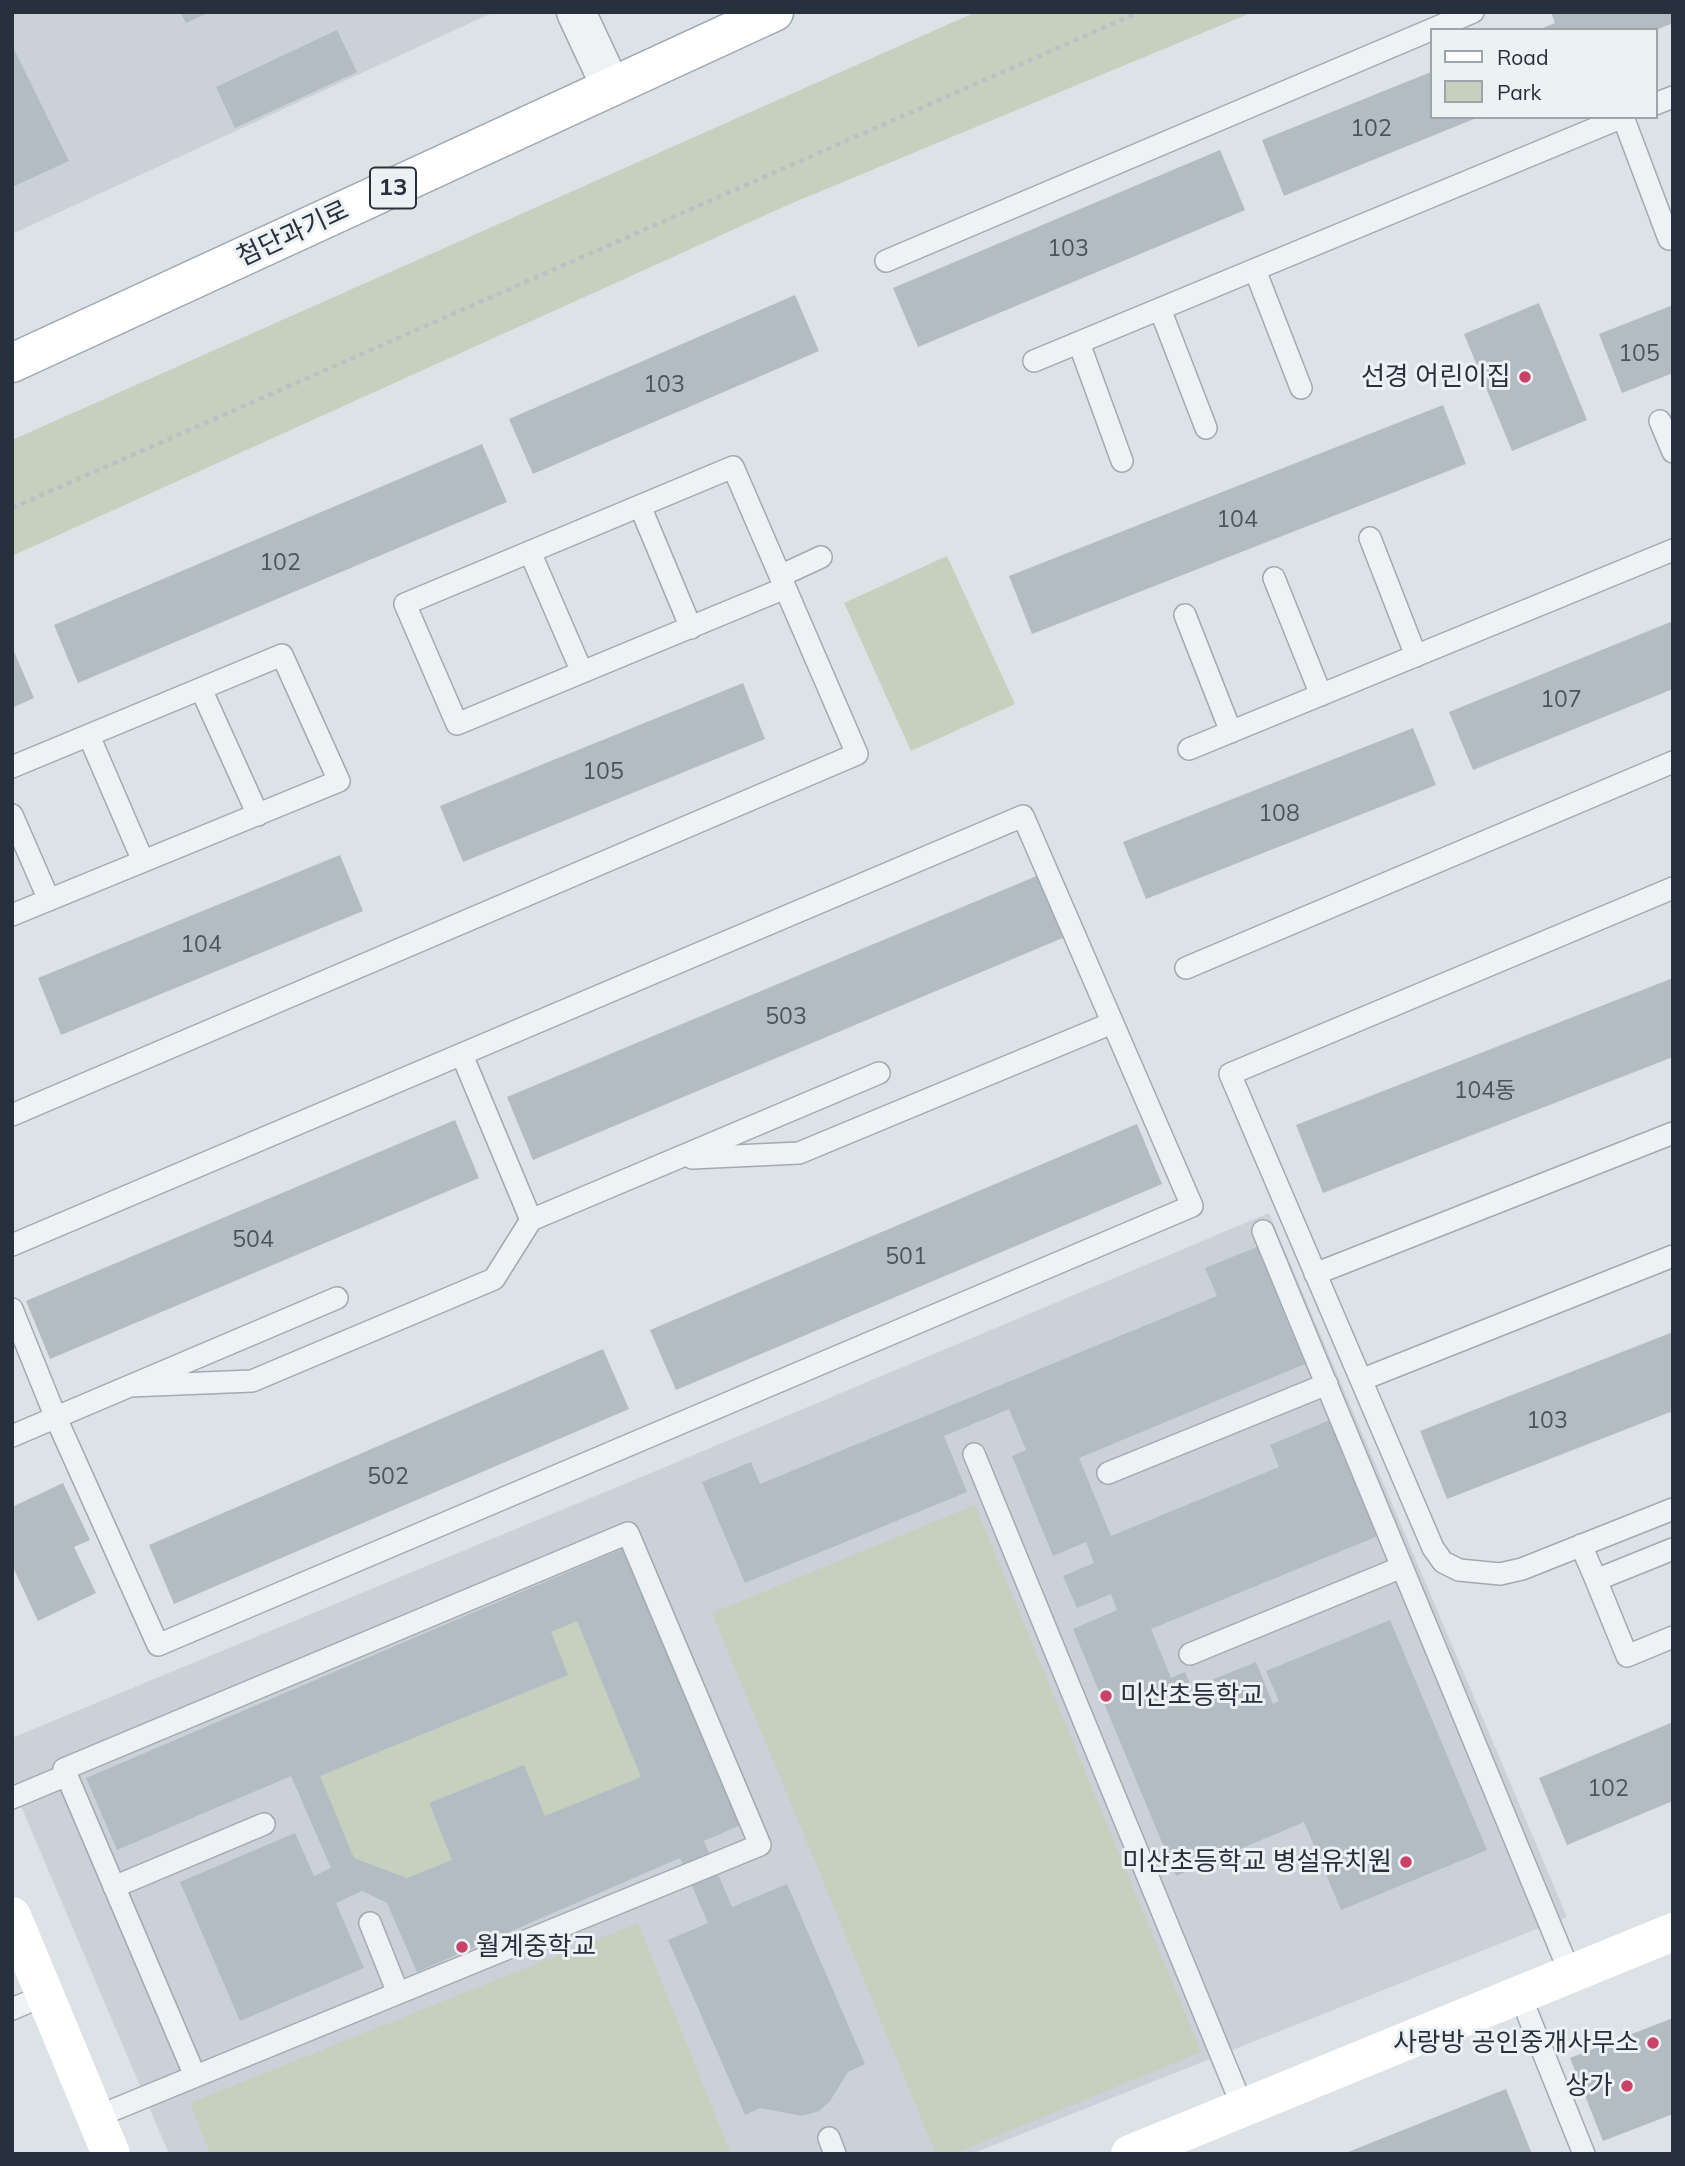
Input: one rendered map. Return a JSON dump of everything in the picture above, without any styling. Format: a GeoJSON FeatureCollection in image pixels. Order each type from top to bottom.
{"type":"FeatureCollection","features":[{"type":"Feature","properties":{"kind":"street"},"geometry":{"type":"LineString","coordinates":[[576,12],[611,87]]}},
{"type":"Feature","properties":{"kind":"street","name":"첨단과기로"},"geometry":{"type":"LineString","coordinates":[[12,363],[775,12]]}},
{"type":"Feature","properties":{"kind":"street"},"geometry":{"type":"LineString","coordinates":[[12,1916],[29,2002],[96,2117],[111,2154]]}},
{"type":"Feature","properties":{"kind":"street"},"geometry":{"type":"LineString","coordinates":[[1130,2154],[1673,1931]]}},
{"type":"Feature","properties":{"kind":"lane"},"geometry":{"type":"LineString","coordinates":[[1435,28],[1473,12]]}},
{"type":"Feature","properties":{"kind":"lane"},"geometry":{"type":"LineString","coordinates":[[886,261],[1430,30]]}},
{"type":"Feature","properties":{"kind":"lane"},"geometry":{"type":"LineString","coordinates":[[1034,361],[1618,119]]}},
{"type":"Feature","properties":{"kind":"lane"},"geometry":{"type":"LineString","coordinates":[[1624,119],[1669,239]]}},
{"type":"Feature","properties":{"kind":"lane"},"geometry":{"type":"LineString","coordinates":[[1255,270],[1301,388]]}},
{"type":"Feature","properties":{"kind":"lane"},"geometry":{"type":"LineString","coordinates":[[1160,309],[1206,428]]}},
{"type":"Feature","properties":{"kind":"lane"},"geometry":{"type":"LineString","coordinates":[[1079,343],[1122,461]]}},
{"type":"Feature","properties":{"kind":"lane"},"geometry":{"type":"LineString","coordinates":[[1660,421],[1673,452]]}},
{"type":"Feature","properties":{"kind":"lane"},"geometry":{"type":"LineString","coordinates":[[12,1115],[857,754],[783,582],[733,467],[405,604],[457,724],[691,628],[783,582],[821,556]]}},
{"type":"Feature","properties":{"kind":"lane"},"geometry":{"type":"LineString","coordinates":[[640,506],[691,628]]}},
{"type":"Feature","properties":{"kind":"lane"},"geometry":{"type":"LineString","coordinates":[[1370,538],[1416,656]]}},
{"type":"Feature","properties":{"kind":"lane"},"geometry":{"type":"LineString","coordinates":[[1189,749],[1673,550]]}},
{"type":"Feature","properties":{"kind":"lane"},"geometry":{"type":"LineString","coordinates":[[530,552],[582,673]]}},
{"type":"Feature","properties":{"kind":"lane"},"geometry":{"type":"LineString","coordinates":[[1274,578],[1321,695]]}},
{"type":"Feature","properties":{"kind":"lane"},"geometry":{"type":"LineString","coordinates":[[1185,615],[1231,732]]}},
{"type":"Feature","properties":{"kind":"lane"},"geometry":{"type":"LineString","coordinates":[[12,767],[282,655],[339,782],[12,915]]}},
{"type":"Feature","properties":{"kind":"lane"},"geometry":{"type":"LineString","coordinates":[[201,689],[258,815]]}},
{"type":"Feature","properties":{"kind":"lane"},"geometry":{"type":"LineString","coordinates":[[89,736],[143,862]]}},
{"type":"Feature","properties":{"kind":"lane"},"geometry":{"type":"LineString","coordinates":[[1186,968],[1673,762]]}},
{"type":"Feature","properties":{"kind":"lane"},"geometry":{"type":"LineString","coordinates":[[12,815],[49,900]]}},
{"type":"Feature","properties":{"kind":"lane"},"geometry":{"type":"LineString","coordinates":[[12,1245],[1023,816],[1192,1206],[158,1644],[57,1418],[12,1309]]}},
{"type":"Feature","properties":{"kind":"lane"},"geometry":{"type":"LineString","coordinates":[[1673,888],[1230,1074],[1433,1548],[1443,1562],[1459,1570],[1500,1574],[1522,1569],[1673,1509]]}},
{"type":"Feature","properties":{"kind":"lane"},"geometry":{"type":"LineString","coordinates":[[676,1159],[799,1153],[1112,1023]]}},
{"type":"Feature","properties":{"kind":"lane"},"geometry":{"type":"LineString","coordinates":[[462,1055],[531,1220]]}},
{"type":"Feature","properties":{"kind":"lane"},"geometry":{"type":"LineString","coordinates":[[130,1387],[252,1381],[265,1376],[494,1279],[531,1220],[879,1073]]}},
{"type":"Feature","properties":{"kind":"lane"},"geometry":{"type":"LineString","coordinates":[[1315,1274],[1673,1133]]}},
{"type":"Feature","properties":{"kind":"lane"},"geometry":{"type":"LineString","coordinates":[[1264,1231],[1570,1973]]}},
{"type":"Feature","properties":{"kind":"lane"},"geometry":{"type":"LineString","coordinates":[[1361,1380],[1673,1256]]}},
{"type":"Feature","properties":{"kind":"lane"},"geometry":{"type":"LineString","coordinates":[[12,1436],[337,1298]]}},
{"type":"Feature","properties":{"kind":"lane"},"geometry":{"type":"LineString","coordinates":[[1108,1474],[1327,1384]]}},
{"type":"Feature","properties":{"kind":"lane"},"geometry":{"type":"LineString","coordinates":[[974,1454],[1242,2108]]}},
{"type":"Feature","properties":{"kind":"lane"},"geometry":{"type":"LineString","coordinates":[[96,2117],[760,1845],[628,1534],[64,1769],[195,2076]]}},
{"type":"Feature","properties":{"kind":"lane"},"geometry":{"type":"LineString","coordinates":[[1581,1545],[1628,1656],[1673,1637]]}},
{"type":"Feature","properties":{"kind":"lane"},"geometry":{"type":"LineString","coordinates":[[1596,1580],[1673,1549]]}},
{"type":"Feature","properties":{"kind":"lane"},"geometry":{"type":"LineString","coordinates":[[1191,1654],[1402,1567]]}},
{"type":"Feature","properties":{"kind":"lane"},"geometry":{"type":"LineString","coordinates":[[12,1798],[67,1775]]}},
{"type":"Feature","properties":{"kind":"lane"},"geometry":{"type":"LineString","coordinates":[[114,1887],[264,1824]]}},
{"type":"Feature","properties":{"kind":"lane"},"geometry":{"type":"LineString","coordinates":[[370,1923],[398,1993]]}},
{"type":"Feature","properties":{"kind":"lane"},"geometry":{"type":"LineString","coordinates":[[1520,1995],[1584,2154]]}},
{"type":"Feature","properties":{"kind":"path"},"geometry":{"type":"LineString","coordinates":[[12,508],[1139,12]]}},
{"type":"Feature","properties":{"kind":"shaded area"},"geometry":{"type":"Polygon","coordinates":[[[12,12],[494,12],[12,234],[12,12]]]}},
{"type":"Feature","properties":{"kind":"shaded area"},"geometry":{"type":"Polygon","coordinates":[[[1269,1213],[1567,1917],[971,2154],[169,2154],[12,1785],[12,1738],[1269,1213]]]}},
{"type":"Feature","properties":{"kind":"green space"},"geometry":{"type":"Polygon","coordinates":[[[976,12],[1253,12],[790,204],[12,556],[12,440],[976,12]]]}},
{"type":"Feature","properties":{"kind":"green space"},"geometry":{"type":"Polygon","coordinates":[[[947,556],[1015,704],[911,751],[844,603],[947,556]]]}},
{"type":"Feature","properties":{"kind":"green space"},"geometry":{"type":"Polygon","coordinates":[[[975,1505],[1201,2052],[953,2154],[936,2154],[712,1613],[975,1505]]]}},
{"type":"Feature","properties":{"kind":"green space"},"geometry":{"type":"Polygon","coordinates":[[[577,1621],[641,1777],[545,1816],[524,1765],[429,1803],[452,1860],[407,1878],[354,1858],[320,1776],[568,1675],[551,1632],[577,1621]]]}},
{"type":"Feature","properties":{"kind":"green space"},"geometry":{"type":"Polygon","coordinates":[[[638,1923],[731,2154],[210,2154],[190,2103],[638,1923]]]}},
{"type":"Feature","properties":{"kind":"building"},"geometry":{"type":"Polygon","coordinates":[[[180,12],[210,12],[186,23],[180,12]]]}},
{"type":"Feature","properties":{"kind":"building"},"geometry":{"type":"Polygon","coordinates":[[[1551,12],[1673,12],[1673,23],[1657,30],[1543,28],[1555,23],[1551,12]]]}},
{"type":"Feature","properties":{"kind":"building"},"geometry":{"type":"Polygon","coordinates":[[[337,30],[357,72],[235,128],[216,87],[337,30]]]}},
{"type":"Feature","properties":{"kind":"building"},"geometry":{"type":"Polygon","coordinates":[[[12,45],[69,161],[12,187],[12,45]]]}},
{"type":"Feature","properties":{"kind":"building"},"geometry":{"type":"Polygon","coordinates":[[[1430,72],[1430,119],[1474,119],[1284,196],[1262,140],[1430,72]]]}},
{"type":"Feature","properties":{"kind":"building"},"geometry":{"type":"Polygon","coordinates":[[[1220,150],[1245,210],[918,347],[893,288],[1220,150]]]}},
{"type":"Feature","properties":{"kind":"building"},"geometry":{"type":"Polygon","coordinates":[[[795,295],[819,351],[533,474],[509,419],[795,295]]]}},
{"type":"Feature","properties":{"kind":"building","name":"선경 어린이집"},"geometry":{"type":"Polygon","coordinates":[[[1539,303],[1587,420],[1512,451],[1464,334],[1539,303]]]}},
{"type":"Feature","properties":{"kind":"building"},"geometry":{"type":"Polygon","coordinates":[[[1673,305],[1673,373],[1622,393],[1599,334],[1673,305]]]}},
{"type":"Feature","properties":{"kind":"building"},"geometry":{"type":"Polygon","coordinates":[[[1443,405],[1466,464],[1032,634],[1009,576],[1443,405]]]}},
{"type":"Feature","properties":{"kind":"building"},"geometry":{"type":"Polygon","coordinates":[[[482,444],[507,502],[78,683],[54,625],[482,444]]]}},
{"type":"Feature","properties":{"kind":"building"},"geometry":{"type":"Polygon","coordinates":[[[1673,621],[1673,689],[1473,770],[1449,712],[1673,621]]]}},
{"type":"Feature","properties":{"kind":"building"},"geometry":{"type":"Polygon","coordinates":[[[12,647],[34,698],[12,708],[12,647]]]}},
{"type":"Feature","properties":{"kind":"building"},"geometry":{"type":"Polygon","coordinates":[[[743,683],[765,739],[463,862],[440,806],[743,683]]]}},
{"type":"Feature","properties":{"kind":"building"},"geometry":{"type":"Polygon","coordinates":[[[1413,728],[1436,785],[1146,899],[1123,842],[1413,728]]]}},
{"type":"Feature","properties":{"kind":"building"},"geometry":{"type":"Polygon","coordinates":[[[340,855],[363,911],[61,1035],[38,978],[340,855]]]}},
{"type":"Feature","properties":{"kind":"building"},"geometry":{"type":"Polygon","coordinates":[[[1039,875],[1065,937],[533,1160],[507,1097],[1039,875]]]}},
{"type":"Feature","properties":{"kind":"building"},"geometry":{"type":"Polygon","coordinates":[[[1673,978],[1673,1057],[1323,1193],[1296,1125],[1673,978]]]}},
{"type":"Feature","properties":{"kind":"building"},"geometry":{"type":"Polygon","coordinates":[[[455,1120],[479,1178],[50,1359],[26,1301],[455,1120]]]}},
{"type":"Feature","properties":{"kind":"building"},"geometry":{"type":"Polygon","coordinates":[[[1137,1124],[1162,1184],[676,1390],[650,1330],[1137,1124]]]}},
{"type":"Feature","properties":{"kind":"building"},"geometry":{"type":"Polygon","coordinates":[[[1257,1247],[1305,1364],[1079,1458],[1111,1536],[1279,1467],[1270,1445],[1330,1420],[1378,1536],[1151,1629],[1171,1678],[1185,1672],[1192,1688],[1256,1662],[1273,1704],[1279,1701],[1266,1671],[1390,1620],[1487,1850],[1341,1910],[1304,1822],[1176,1876],[1073,1629],[1117,1610],[1111,1594],[1077,1608],[1063,1576],[1094,1563],[1086,1542],[1053,1556],[1012,1456],[1026,1450],[1009,1409],[944,1436],[967,1492],[745,1583],[702,1482],[751,1462],[760,1484],[1217,1296],[1205,1268],[1257,1247]]]}},
{"type":"Feature","properties":{"kind":"building"},"geometry":{"type":"Polygon","coordinates":[[[1673,1332],[1673,1411],[1447,1499],[1420,1431],[1673,1332]]]}},
{"type":"Feature","properties":{"kind":"building"},"geometry":{"type":"Polygon","coordinates":[[[603,1349],[629,1409],[174,1604],[149,1545],[603,1349]]]}},
{"type":"Feature","properties":{"kind":"building"},"geometry":{"type":"Polygon","coordinates":[[[63,1483],[90,1540],[74,1547],[96,1593],[38,1621],[12,1565],[12,1507],[63,1483]]]}},
{"type":"Feature","properties":{"kind":"building"},"geometry":{"type":"Polygon","coordinates":[[[624,1548],[743,1824],[704,1841],[732,1907],[787,1884],[865,2064],[848,2072],[830,2101],[819,2111],[802,2116],[760,2108],[745,2115],[668,1940],[708,1923],[680,1858],[417,1972],[387,1903],[362,1891],[336,1903],[364,1968],[240,2021],[180,1882],[295,1833],[314,1876],[331,1868],[291,1776],[117,1850],[86,1778],[624,1548]],[[577,1621],[551,1632],[568,1675],[320,1776],[354,1858],[407,1878],[452,1860],[429,1803],[524,1765],[545,1816],[641,1777],[577,1621]]]}},
{"type":"Feature","properties":{"kind":"building"},"geometry":{"type":"Polygon","coordinates":[[[1673,1722],[1673,1801],[1567,1845],[1539,1778],[1673,1722]]]}},
{"type":"Feature","properties":{"kind":"building","name":"상가"},"geometry":{"type":"Polygon","coordinates":[[[1673,2018],[1673,2114],[1603,2141],[1570,2058],[1673,2018]]]}},
{"type":"Feature","properties":{"kind":"building"},"geometry":{"type":"Polygon","coordinates":[[[1506,2089],[1532,2154],[1343,2154],[1506,2089]]]}},
{"type":"Feature","properties":{"kind":"place","name":"선경 어린이집"},"geometry":{"type":"Point","coordinates":[1525,377]}},
{"type":"Feature","properties":{"kind":"place","name":"미산초등학교"},"geometry":{"type":"Point","coordinates":[1106,1696]}},
{"type":"Feature","properties":{"kind":"place","name":"미산초등학교 병설유치원"},"geometry":{"type":"Point","coordinates":[1406,1862]}},
{"type":"Feature","properties":{"kind":"place","name":"월계중학교"},"geometry":{"type":"Point","coordinates":[462,1947]}},
{"type":"Feature","properties":{"kind":"place","name":"사랑방 공인중개사무소"},"geometry":{"type":"Point","coordinates":[1653,2043]}},
{"type":"Feature","properties":{"kind":"place","name":"상가"},"geometry":{"type":"Point","coordinates":[1627,2086]}}]}
